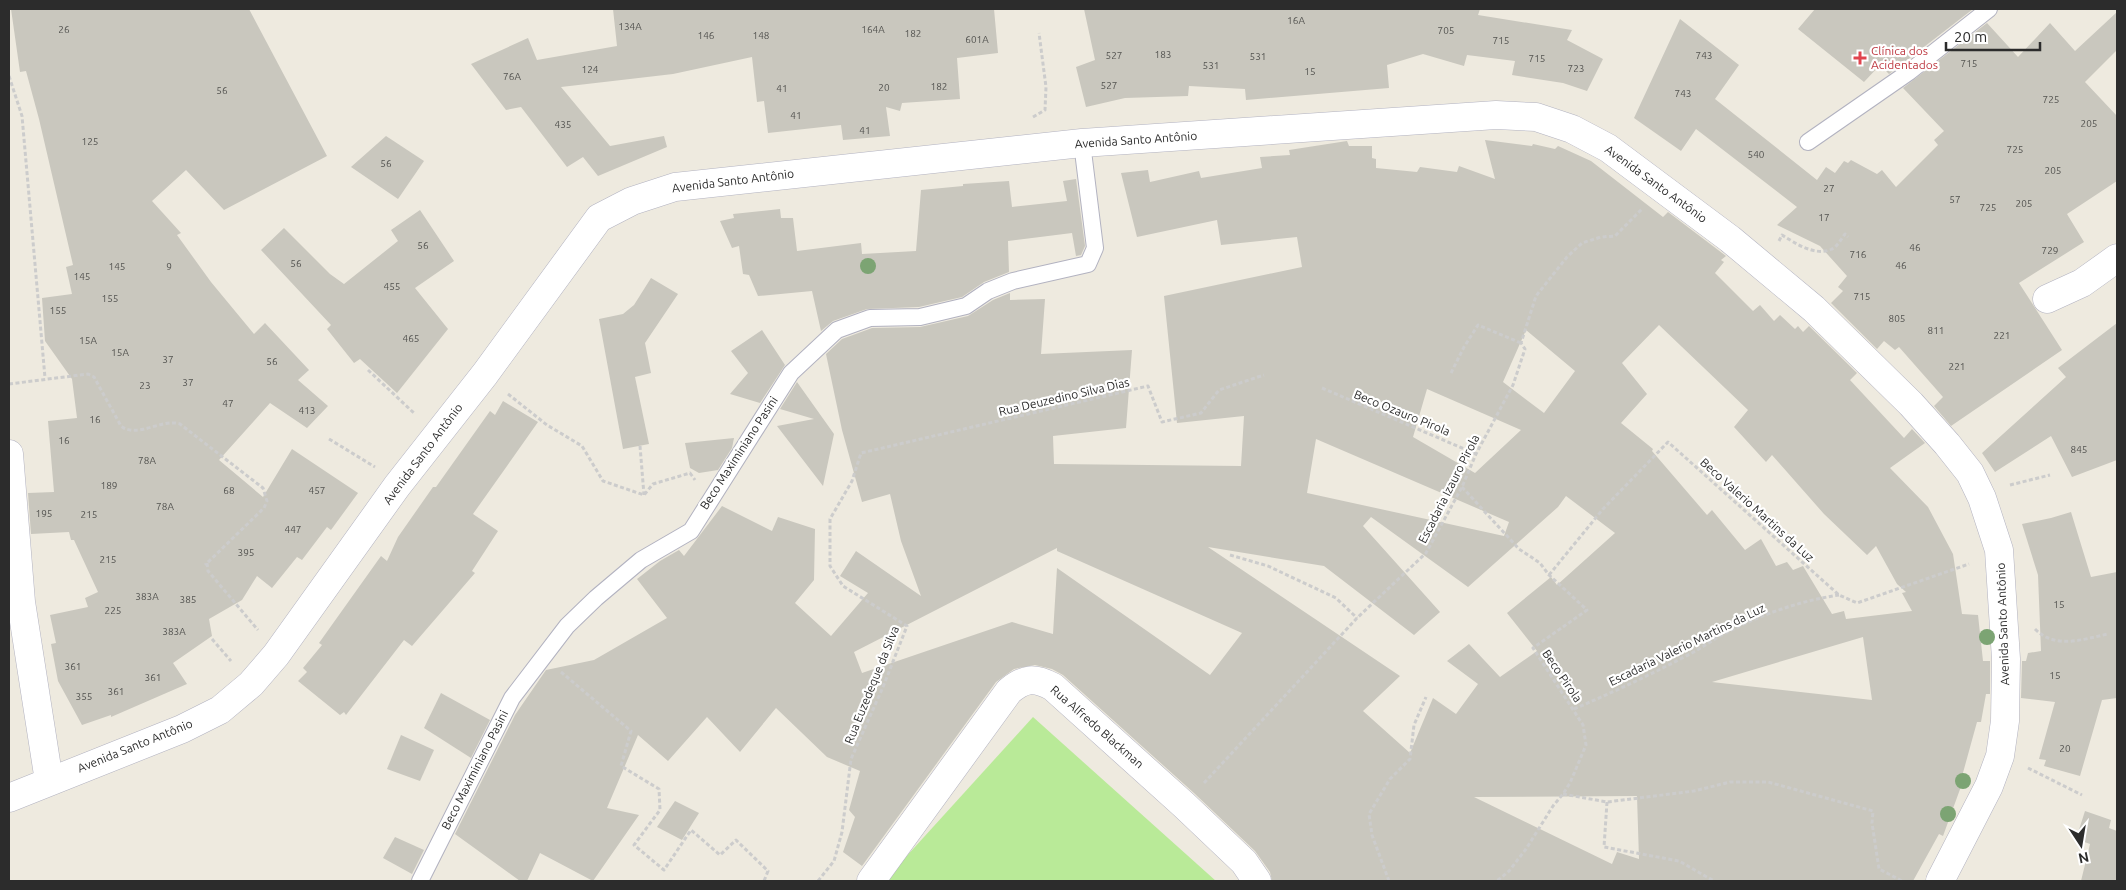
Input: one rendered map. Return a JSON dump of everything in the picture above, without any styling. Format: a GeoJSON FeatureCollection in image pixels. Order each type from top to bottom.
{"type":"FeatureCollection","features":[{"type":"Feature","properties":{"kind":"street","name":"Avenida Santo Antônio"},"geometry":{"type":"LineString","coordinates":[[9,798],[182,729],[220,710],[251,684],[276,655],[398,486],[485,374],[599,218],[632,201],[675,187],[1082,143],[1496,114],[1536,117],[1572,129],[1608,148],[1730,239],[1814,309],[1911,404],[1970,473],[1982,498],[1999,550],[2006,659],[2005,721],[2000,756],[1989,786],[1940,881]]}},
{"type":"Feature","properties":{"kind":"street"},"geometry":{"type":"LineString","coordinates":[[2047,299],[2082,283],[2117,258]]}},
{"type":"Feature","properties":{"kind":"street"},"geometry":{"type":"LineString","coordinates":[[9,454],[21,602],[49,781]]}},
{"type":"Feature","properties":{"kind":"street","name":"Rua Alfredo Blackman"},"geometry":{"type":"LineString","coordinates":[[871,881],[1009,691],[1018,683],[1029,680],[1041,681],[1053,687],[1244,862],[1257,881]]}},
{"type":"Feature","properties":{"kind":"lane"},"geometry":{"type":"LineString","coordinates":[[1808,142],[1909,72],[1989,9]]}},
{"type":"Feature","properties":{"kind":"lane","name":"Beco Maximiniano Pasini"},"geometry":{"type":"LineString","coordinates":[[420,881],[512,698],[567,626],[641,560],[691,530],[791,373],[837,330],[870,318],[920,317],[966,306],[988,291],[1013,281],[1088,264],[1095,248],[1082,143]]}},
{"type":"Feature","properties":{"kind":"path"},"geometry":{"type":"LineString","coordinates":[[1016,150],[1016,126],[1045,110],[1046,87],[1039,33]]}},
{"type":"Feature","properties":{"kind":"path"},"geometry":{"type":"LineString","coordinates":[[9,76],[22,116],[45,378]]}},
{"type":"Feature","properties":{"kind":"path","name":"Escadaria Izauro Pirola"},"geometry":{"type":"LineString","coordinates":[[1184,805],[1358,618],[1426,553],[1462,487],[1476,454],[1514,386],[1525,350],[1520,343],[1536,296],[1582,243],[1601,237],[1615,236],[1662,189]]}},
{"type":"Feature","properties":{"kind":"path"},"geometry":{"type":"LineString","coordinates":[[1778,242],[1782,235],[1803,248],[1820,251],[1832,249],[1845,234],[1848,236]]}},
{"type":"Feature","properties":{"kind":"path"},"geometry":{"type":"LineString","coordinates":[[1450,373],[1464,346],[1478,325],[1520,343]]}},
{"type":"Feature","properties":{"kind":"path"},"geometry":{"type":"LineString","coordinates":[[368,370],[413,412],[435,437]]}},
{"type":"Feature","properties":{"kind":"path"},"geometry":{"type":"LineString","coordinates":[[485,374],[520,405],[547,425],[582,446],[603,481],[644,495]]}},
{"type":"Feature","properties":{"kind":"path"},"geometry":{"type":"LineString","coordinates":[[9,384],[45,378],[91,375],[121,426],[125,429],[137,430],[169,422],[180,424],[263,488],[267,501],[264,508],[206,564],[208,571],[276,655]]}},
{"type":"Feature","properties":{"kind":"path","name":"Rua Deuzedino Silva Dias"},"geometry":{"type":"LineString","coordinates":[[861,453],[1148,386],[1162,422],[1201,413],[1219,390],[1264,375]]}},
{"type":"Feature","properties":{"kind":"path","name":"Beco Ozauro Pirola"},"geometry":{"type":"LineString","coordinates":[[1322,388],[1476,454]]}},
{"type":"Feature","properties":{"kind":"path"},"geometry":{"type":"LineString","coordinates":[[329,439],[376,468],[398,486]]}},
{"type":"Feature","properties":{"kind":"path","name":"Beco Valerio Martins da Luz"},"geometry":{"type":"LineString","coordinates":[[1549,575],[1603,509],[1668,442],[1839,595],[1857,603],[1971,563],[1999,550]]}},
{"type":"Feature","properties":{"kind":"path"},"geometry":{"type":"LineString","coordinates":[[640,446],[644,495]]}},
{"type":"Feature","properties":{"kind":"path","name":"Rua Euzedeque da Silva"},"geometry":{"type":"LineString","coordinates":[[818,881],[834,862],[842,832],[851,759],[883,687],[907,626],[844,586],[830,566],[830,520],[852,481],[861,453]]}},
{"type":"Feature","properties":{"kind":"path"},"geometry":{"type":"LineString","coordinates":[[1970,473],[1990,469],[2004,483],[2011,485],[2050,475]]}},
{"type":"Feature","properties":{"kind":"path"},"geometry":{"type":"LineString","coordinates":[[644,495],[654,484],[690,473],[708,501]]}},
{"type":"Feature","properties":{"kind":"path"},"geometry":{"type":"LineString","coordinates":[[1462,487],[1519,549],[1540,562],[1549,575]]}},
{"type":"Feature","properties":{"kind":"path"},"geometry":{"type":"LineString","coordinates":[[1230,555],[1268,566],[1336,598],[1358,618]]}},
{"type":"Feature","properties":{"kind":"path","name":"Beco Pirola"},"geometry":{"type":"LineString","coordinates":[[1497,881],[1509,871],[1526,849],[1553,806],[1563,794],[1570,783],[1586,745],[1583,725],[1532,648],[1587,610],[1549,575]]}},
{"type":"Feature","properties":{"kind":"path","name":"Escadaria Valerio Martins da Luz"},"geometry":{"type":"LineString","coordinates":[[1574,709],[1647,676],[1687,656],[1721,635],[1767,614],[1816,598],[1839,595]]}},
{"type":"Feature","properties":{"kind":"path"},"geometry":{"type":"LineString","coordinates":[[2004,608],[2027,607],[2032,614],[2035,630],[2040,634],[2063,643],[2108,634]]}},
{"type":"Feature","properties":{"kind":"path"},"geometry":{"type":"LineString","coordinates":[[544,658],[631,731],[621,766],[659,789],[660,810],[634,845],[664,870],[692,830],[720,855],[736,840],[768,871],[764,881]]}},
{"type":"Feature","properties":{"kind":"path"},"geometry":{"type":"LineString","coordinates":[[1389,881],[1372,835],[1368,814],[1390,779],[1410,759],[1414,725],[1426,698]]}},
{"type":"Feature","properties":{"kind":"path"},"geometry":{"type":"LineString","coordinates":[[2021,764],[2082,795]]}},
{"type":"Feature","properties":{"kind":"path"},"geometry":{"type":"LineString","coordinates":[[1563,794],[1607,802],[1694,790],[1730,782],[1768,782],[1873,811],[1872,822],[1880,869],[1902,881]]}},
{"type":"Feature","properties":{"kind":"path"},"geometry":{"type":"LineString","coordinates":[[1607,802],[1604,847],[1679,861],[1714,881]]}},
{"type":"Feature","properties":{"kind":"green space"},"geometry":{"type":"Polygon","coordinates":[[[1033,717],[1216,881],[884,881],[1033,717]]]}},
{"type":"Feature","properties":{"kind":"building"},"geometry":{"type":"Polygon","coordinates":[[[11,9],[249,9],[327,156],[224,210],[186,170],[152,201],[181,233],[177,235],[211,282],[254,334],[265,323],[309,370],[298,380],[328,406],[307,428],[270,403],[219,460],[263,497],[292,449],[358,493],[331,530],[327,527],[302,560],[297,557],[272,588],[257,576],[242,600],[209,619],[212,636],[173,663],[187,684],[111,717],[111,715],[82,725],[58,681],[51,644],[56,643],[50,615],[88,607],[85,598],[98,592],[74,540],[71,540],[69,532],[31,534],[28,493],[54,492],[48,421],[77,418],[72,379],[45,341],[42,298],[72,294],[66,267],[73,265],[26,71],[20,72],[11,9]]]}},
{"type":"Feature","properties":{"kind":"building"},"geometry":{"type":"Polygon","coordinates":[[[613,9],[994,9],[998,53],[957,58],[960,99],[902,103],[900,111],[886,107],[890,136],[843,140],[841,125],[768,133],[764,101],[757,102],[752,57],[673,74],[561,87],[610,146],[664,136],[667,147],[598,176],[583,157],[567,167],[521,107],[506,110],[471,64],[528,38],[537,60],[617,46],[613,9]]]}},
{"type":"Feature","properties":{"kind":"building"},"geometry":{"type":"Polygon","coordinates":[[[1084,9],[1480,9],[1478,15],[1572,30],[1567,40],[1603,59],[1587,91],[1563,83],[1512,75],[1515,61],[1467,55],[1464,66],[1423,54],[1387,65],[1389,88],[1246,100],[1245,89],[1189,86],[1188,96],[1125,98],[1086,107],[1076,67],[1095,60],[1084,9]]]}},
{"type":"Feature","properties":{"kind":"building","name":"Clínica dos Acidentados"},"geometry":{"type":"Polygon","coordinates":[[[1815,9],[1973,9],[1889,74],[1880,65],[1864,82],[1798,29],[1815,9]]]}},
{"type":"Feature","properties":{"kind":"building"},"geometry":{"type":"Polygon","coordinates":[[[2117,12],[2117,50],[2085,82],[2117,116],[2117,181],[2067,214],[2084,242],[2019,283],[2062,350],[1951,426],[1934,406],[1943,397],[1899,347],[1895,350],[1884,341],[1877,349],[1831,303],[1843,291],[1838,287],[1847,276],[1820,246],[1777,225],[1797,207],[1696,129],[1681,151],[1634,118],[1680,19],[1739,65],[1715,99],[1817,180],[1826,167],[1835,173],[1844,161],[1848,163],[1851,160],[1877,174],[1882,170],[1896,187],[1938,145],[1934,140],[1944,131],[1903,88],[1987,23],[2018,57],[2050,23],[2075,51],[2117,12]]]}},
{"type":"Feature","properties":{"kind":"building"},"geometry":{"type":"Polygon","coordinates":[[[386,136],[424,161],[398,199],[351,167],[386,136]]]}},
{"type":"Feature","properties":{"kind":"building"},"geometry":{"type":"Polygon","coordinates":[[[1485,140],[1532,146],[1533,144],[1555,149],[1558,146],[1591,161],[1663,217],[1668,212],[1726,256],[1721,260],[1724,262],[1715,273],[1753,311],[1760,305],[1774,321],[1780,315],[1795,329],[1798,326],[1803,332],[1809,326],[1857,373],[1850,380],[1904,438],[1912,429],[1925,443],[1890,468],[1928,507],[1953,554],[1962,614],[1978,615],[1983,661],[1990,661],[1990,694],[1986,694],[1981,722],[1977,722],[1961,780],[1963,781],[1943,836],[1939,834],[1913,881],[1272,881],[1270,872],[1255,851],[1194,793],[1063,675],[1052,669],[1035,665],[1014,669],[996,682],[862,866],[843,852],[855,817],[849,810],[860,771],[827,757],[776,708],[740,752],[707,717],[668,761],[638,735],[607,808],[639,815],[593,881],[540,853],[527,881],[520,881],[455,834],[515,715],[546,670],[594,660],[667,618],[637,579],[660,561],[679,550],[684,556],[722,506],[772,531],[778,517],[815,529],[814,580],[795,603],[831,636],[868,593],[840,576],[856,551],[921,596],[901,541],[890,494],[862,502],[842,430],[826,354],[842,339],[872,328],[920,327],[968,316],[993,300],[1010,293],[1010,300],[1045,299],[1041,354],[1132,350],[1126,428],[1053,436],[1054,464],[1241,466],[1244,416],[1177,423],[1164,296],[1302,267],[1297,237],[1221,245],[1217,220],[1137,237],[1121,173],[1148,170],[1150,182],[1199,171],[1201,178],[1262,168],[1260,157],[1290,155],[1289,150],[1347,141],[1349,146],[1372,146],[1372,158],[1376,159],[1376,168],[1417,172],[1420,167],[1457,172],[1459,166],[1495,179],[1485,140]],[[1659,325],[1622,363],[1647,394],[1621,423],[1653,449],[1652,451],[1707,515],[1712,510],[1745,550],[1761,539],[1776,566],[1787,562],[1793,570],[1803,566],[1832,614],[1844,611],[1846,619],[1912,611],[1902,593],[1906,592],[1897,584],[1876,546],[1867,555],[1824,514],[1772,455],[1766,462],[1734,427],[1748,410],[1659,325]],[[1526,330],[1503,382],[1544,413],[1575,371],[1526,330]],[[1427,389],[1413,437],[1475,473],[1521,430],[1427,389]],[[1316,439],[1307,493],[1504,536],[1509,522],[1316,439]],[[1566,496],[1558,507],[1468,587],[1371,517],[1363,526],[1440,612],[1414,635],[1324,566],[1208,547],[1400,676],[1363,711],[1410,753],[1433,698],[1456,714],[1478,684],[1447,661],[1469,644],[1500,677],[1537,651],[1507,613],[1551,577],[1557,585],[1615,533],[1566,496]],[[1057,548],[854,652],[862,673],[1012,622],[1053,634],[1057,568],[1210,675],[1242,633],[1057,551],[1057,548]],[[1863,637],[1712,682],[1872,700],[1863,637]],[[1637,796],[1474,797],[1612,864],[1617,852],[1639,859],[1637,796]]]}},
{"type":"Feature","properties":{"kind":"building"},"geometry":{"type":"Polygon","coordinates":[[[1076,179],[1085,246],[1081,255],[1076,256],[1072,233],[1008,241],[1009,272],[984,282],[962,297],[919,307],[867,309],[833,321],[821,331],[812,291],[758,296],[749,275],[743,274],[739,246],[732,248],[720,221],[734,218],[733,214],[780,209],[781,218],[793,218],[797,251],[861,243],[862,254],[916,251],[921,190],[963,186],[963,184],[1009,181],[1012,207],[1067,201],[1063,181],[1076,179]]]}},
{"type":"Feature","properties":{"kind":"building"},"geometry":{"type":"Polygon","coordinates":[[[420,210],[454,261],[415,288],[448,329],[397,393],[360,359],[354,363],[327,329],[331,325],[261,250],[284,228],[330,274],[344,284],[398,241],[391,230],[420,210]]]}},
{"type":"Feature","properties":{"kind":"building"},"geometry":{"type":"Polygon","coordinates":[[[651,278],[678,294],[645,343],[651,373],[635,377],[649,444],[623,449],[599,319],[623,314],[634,305],[651,278]]]}},
{"type":"Feature","properties":{"kind":"building"},"geometry":{"type":"Polygon","coordinates":[[[2117,323],[2117,460],[2072,477],[2051,436],[1995,472],[1982,453],[2066,377],[2058,368],[2117,323]]]}},
{"type":"Feature","properties":{"kind":"building"},"geometry":{"type":"Polygon","coordinates":[[[762,330],[785,365],[760,403],[730,394],[748,373],[731,351],[762,330]]]}},
{"type":"Feature","properties":{"kind":"building"},"geometry":{"type":"Polygon","coordinates":[[[797,382],[834,434],[823,486],[777,426],[814,419],[780,409],[797,382]]]}},
{"type":"Feature","properties":{"kind":"building"},"geometry":{"type":"Polygon","coordinates":[[[503,401],[538,422],[473,514],[498,531],[472,571],[475,573],[412,646],[404,640],[346,715],[344,712],[340,715],[298,681],[307,672],[303,668],[322,645],[319,643],[381,556],[387,561],[398,537],[433,487],[436,487],[490,411],[495,415],[503,401]]]}},
{"type":"Feature","properties":{"kind":"building"},"geometry":{"type":"Polygon","coordinates":[[[734,438],[732,448],[718,470],[699,473],[690,468],[685,443],[734,438]]]}},
{"type":"Feature","properties":{"kind":"building"},"geometry":{"type":"Polygon","coordinates":[[[2071,512],[2091,577],[2117,572],[2117,698],[2102,700],[2080,776],[2044,766],[2046,760],[2039,759],[2055,702],[2021,698],[2022,661],[2026,661],[2028,653],[2041,651],[2038,575],[2022,524],[2071,512]]]}},
{"type":"Feature","properties":{"kind":"building"},"geometry":{"type":"Polygon","coordinates":[[[441,693],[490,720],[471,758],[424,728],[441,693]]]}},
{"type":"Feature","properties":{"kind":"building"},"geometry":{"type":"Polygon","coordinates":[[[401,735],[434,750],[420,781],[387,769],[401,735]]]}},
{"type":"Feature","properties":{"kind":"building"},"geometry":{"type":"Polygon","coordinates":[[[675,801],[699,813],[682,840],[657,827],[675,801]]]}},
{"type":"Feature","properties":{"kind":"building"},"geometry":{"type":"Polygon","coordinates":[[[2085,811],[2111,820],[2109,828],[2117,831],[2117,881],[2081,881],[2090,844],[2076,839],[2085,811]]]}},
{"type":"Feature","properties":{"kind":"building"},"geometry":{"type":"Polygon","coordinates":[[[395,837],[424,850],[412,874],[383,858],[395,837]]]}},
{"type":"Feature","properties":{"kind":"place","name":"Clínica dos Acidentados"},"geometry":{"type":"Point","coordinates":[1860,58]}}]}
